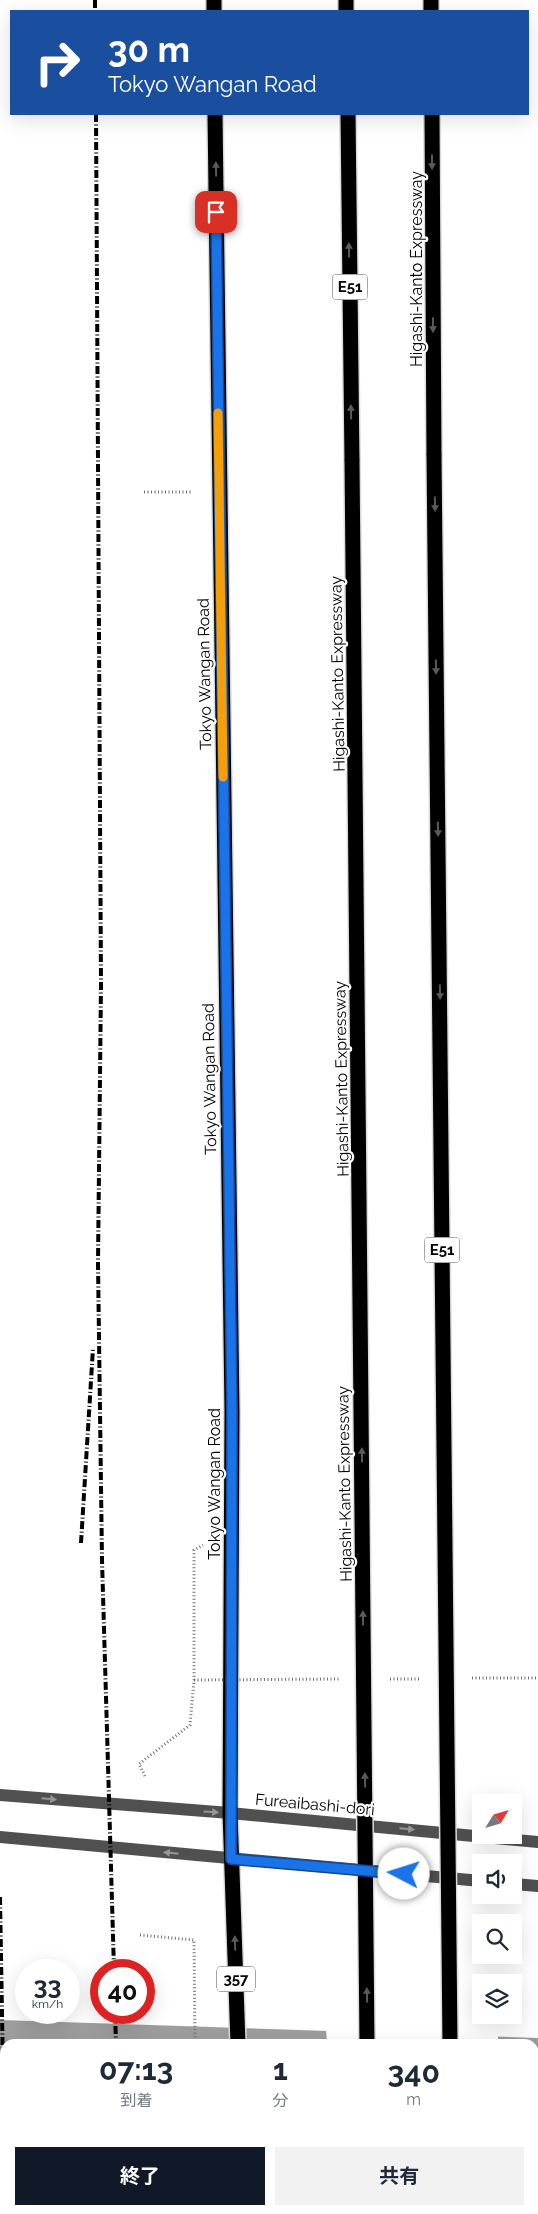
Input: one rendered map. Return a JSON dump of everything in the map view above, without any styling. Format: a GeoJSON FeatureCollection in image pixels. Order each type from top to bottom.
{"type":"FeatureCollection","features":[{"type":"Feature","properties":{"kind":"highway","name":"Tokyo Wangan Road"},"geometry":{"type":"LineString","coordinates":[[215,115],[232,1412],[230,1813],[238,2039]]}},
{"type":"Feature","properties":{"kind":"highway","name":"Higashi-Kanto Expressway"},"geometry":{"type":"LineString","coordinates":[[348,115],[368,2039]]}},
{"type":"Feature","properties":{"kind":"highway","name":"Higashi-Kanto Expressway"},"geometry":{"type":"LineString","coordinates":[[432,115],[450,2039]]}},
{"type":"Feature","properties":{"kind":"street","name":"Fureaibashi-dori"},"geometry":{"type":"LineString","coordinates":[[0,1795],[230,1813],[538,1842]]}},
{"type":"Feature","properties":{"kind":"street"},"geometry":{"type":"LineString","coordinates":[[0,1837],[472,1880]]}},
{"type":"Feature","properties":{"kind":"street"},"geometry":{"type":"LineString","coordinates":[[522,1885],[538,1886]]}},
{"type":"Feature","properties":{"kind":"path"},"geometry":{"type":"LineString","coordinates":[[144,492],[191,492]]}},
{"type":"Feature","properties":{"kind":"path"},"geometry":{"type":"LineString","coordinates":[[145,1776],[139,1764],[190,1725],[194,1680],[194,1550],[203,1545]]}},
{"type":"Feature","properties":{"kind":"path"},"geometry":{"type":"LineString","coordinates":[[140,1935],[194,1940],[195,2039]]}},
{"type":"Feature","properties":{"kind":"shaded area"},"geometry":{"type":"Polygon","coordinates":[[[0,2020],[15,2021],[15,2024],[80,2023],[538,2039],[0,2039],[0,2020]]]}},
{"type":"Feature","properties":{"kind":"pier"},"geometry":{"type":"Polygon","coordinates":[[[326,2028],[498,2034],[498,2039],[327,2039],[326,2028]]]}},
{"type":"Feature","properties":{"kind":"railway"},"geometry":{"type":"LineString","coordinates":[[95,0],[95,10]]}},
{"type":"Feature","properties":{"kind":"railway"},"geometry":{"type":"LineString","coordinates":[[96,115],[101,984],[98,1263],[102,1560],[114,1959]]}},
{"type":"Feature","properties":{"kind":"railway"},"geometry":{"type":"LineString","coordinates":[[81,1543],[93,1348]]}},
{"type":"Feature","properties":{"kind":"railway"},"geometry":{"type":"LineString","coordinates":[[0,1897],[2,2039]]}},
{"type":"Feature","properties":{"kind":"railway"},"geometry":{"type":"LineString","coordinates":[[115,2024],[116,2039]]}},
{"type":"Feature","properties":{"kind":"slow traffic"},"geometry":{"type":"LineString","coordinates":[[218,413],[223,777]]}},
{"type":"Feature","properties":{"kind":"route"},"geometry":{"type":"LineString","coordinates":[[216,212],[232,1412],[231,1859],[404,1874]]}}]}
